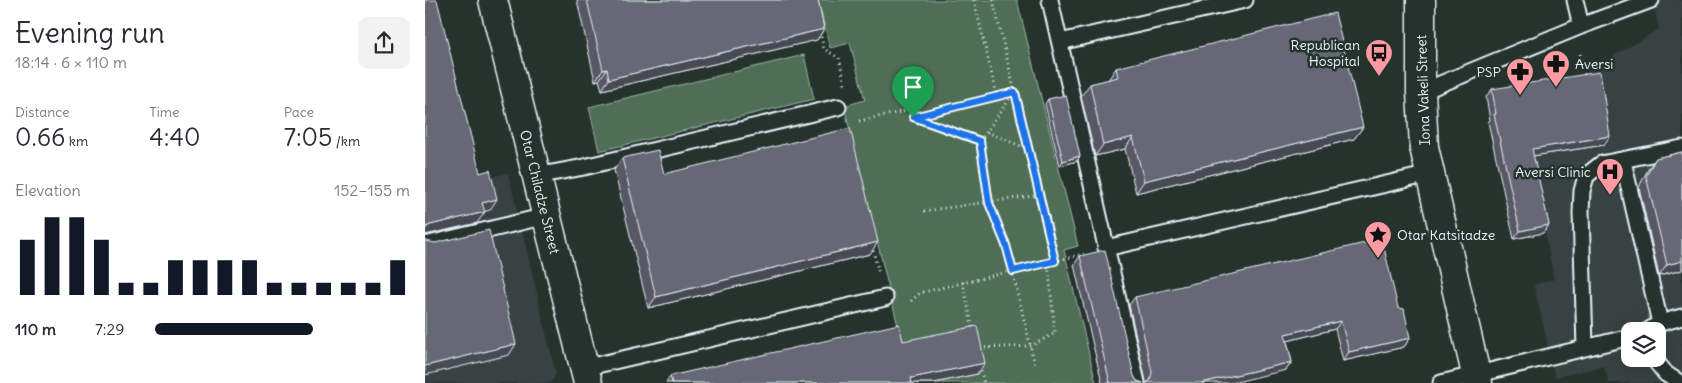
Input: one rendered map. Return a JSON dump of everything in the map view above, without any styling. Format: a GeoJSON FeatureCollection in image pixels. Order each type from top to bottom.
{"type":"FeatureCollection","features":[{"type":"Feature","properties":{"kind":"main road","name":"Otar Chiladze Street"},"geometry":{"type":"LineString","coordinates":[[493,0],[586,375]]}},
{"type":"Feature","properties":{"kind":"main road","name":"Iona Vakeli Street"},"geometry":{"type":"LineString","coordinates":[[1421,0],[1421,92],[1424,147],[1477,379]]}},
{"type":"Feature","properties":{"kind":"lane"},"geometry":{"type":"LineString","coordinates":[[1050,0],[1137,383]]}},
{"type":"Feature","properties":{"kind":"lane"},"geometry":{"type":"LineString","coordinates":[[1060,42],[1245,0]]}},
{"type":"Feature","properties":{"kind":"lane"},"geometry":{"type":"LineString","coordinates":[[1575,0],[1578,27]]}},
{"type":"Feature","properties":{"kind":"lane"},"geometry":{"type":"LineString","coordinates":[[1421,92],[1578,27],[1651,0]]}},
{"type":"Feature","properties":{"kind":"lane"},"geometry":{"type":"LineString","coordinates":[[536,176],[594,165],[838,107]]}},
{"type":"Feature","properties":{"kind":"lane"},"geometry":{"type":"LineString","coordinates":[[1585,347],[1582,190],[1586,176],[1601,164],[1682,148]]}},
{"type":"Feature","properties":{"kind":"lane"},"geometry":{"type":"LineString","coordinates":[[1623,160],[1653,322]]}},
{"type":"Feature","properties":{"kind":"lane"},"geometry":{"type":"LineString","coordinates":[[1106,248],[1430,174]]}},
{"type":"Feature","properties":{"kind":"lane"},"geometry":{"type":"LineString","coordinates":[[425,245],[546,216]]}},
{"type":"Feature","properties":{"kind":"lane"},"geometry":{"type":"LineString","coordinates":[[586,375],[885,298]]}},
{"type":"Feature","properties":{"kind":"lane"},"geometry":{"type":"LineString","coordinates":[[1666,323],[1682,317]]}},
{"type":"Feature","properties":{"kind":"lane"},"geometry":{"type":"LineString","coordinates":[[1441,383],[1477,379],[1585,347],[1621,339]]}},
{"type":"Feature","properties":{"kind":"lane"},"geometry":{"type":"LineString","coordinates":[[1660,367],[1666,374],[1680,383]]}},
{"type":"Feature","properties":{"kind":"path"},"geometry":{"type":"LineString","coordinates":[[974,0],[997,96]]}},
{"type":"Feature","properties":{"kind":"path"},"geometry":{"type":"LineString","coordinates":[[993,0],[1055,261]]}},
{"type":"Feature","properties":{"kind":"path"},"geometry":{"type":"LineString","coordinates":[[818,25],[824,50],[839,58],[847,92],[838,107],[842,125],[910,110],[913,117],[980,141]]}},
{"type":"Feature","properties":{"kind":"path"},"geometry":{"type":"LineString","coordinates":[[1578,27],[1587,87]]}},
{"type":"Feature","properties":{"kind":"path"},"geometry":{"type":"LineString","coordinates":[[913,117],[1015,92]]}},
{"type":"Feature","properties":{"kind":"path"},"geometry":{"type":"LineString","coordinates":[[1015,92],[980,141],[989,203],[1006,245],[1035,365]]}},
{"type":"Feature","properties":{"kind":"path"},"geometry":{"type":"LineString","coordinates":[[987,132],[1029,149]]}},
{"type":"Feature","properties":{"kind":"path"},"geometry":{"type":"LineString","coordinates":[[924,211],[1039,195]]}},
{"type":"Feature","properties":{"kind":"path"},"geometry":{"type":"LineString","coordinates":[[871,240],[885,298]]}},
{"type":"Feature","properties":{"kind":"path"},"geometry":{"type":"LineString","coordinates":[[910,301],[920,292],[1106,248]]}},
{"type":"Feature","properties":{"kind":"path"},"geometry":{"type":"LineString","coordinates":[[977,349],[1031,346],[1055,333],[1048,262]]}},
{"type":"Feature","properties":{"kind":"path"},"geometry":{"type":"LineString","coordinates":[[963,282],[975,339]]}},
{"type":"Feature","properties":{"kind":"path"},"geometry":{"type":"LineString","coordinates":[[979,357],[984,383]]}},
{"type":"Feature","properties":{"kind":"shaded area","name":"Aversi Clinic"},"geometry":{"type":"Polygon","coordinates":[[[1653,0],[1682,0],[1682,383],[1609,383],[1604,366],[1555,377],[1534,285],[1554,279],[1521,112],[1659,29],[1653,0]]]}},
{"type":"Feature","properties":{"kind":"shaded area"},"geometry":{"type":"Polygon","coordinates":[[[508,173],[556,374],[550,383],[425,383],[425,193],[508,173]]]}},
{"type":"Feature","properties":{"kind":"green space"},"geometry":{"type":"Polygon","coordinates":[[[818,0],[1017,0],[1078,246],[1064,250],[1096,383],[912,383],[844,106],[865,100],[850,43],[830,48],[818,0]]]}},
{"type":"Feature","properties":{"kind":"green space"},"geometry":{"type":"Polygon","coordinates":[[[804,55],[814,99],[599,151],[589,107],[804,55]]]}},
{"type":"Feature","properties":{"kind":"building"},"geometry":{"type":"Polygon","coordinates":[[[425,0],[437,0],[480,173],[490,170],[497,199],[482,203],[485,212],[430,225],[426,227],[425,231],[425,0]]]}},
{"type":"Feature","properties":{"kind":"building"},"geometry":{"type":"Polygon","coordinates":[[[587,0],[818,0],[824,29],[609,79],[607,69],[603,70],[587,0]]]}},
{"type":"Feature","properties":{"kind":"building"},"geometry":{"type":"Polygon","coordinates":[[[1335,13],[1363,127],[1144,181],[1133,137],[1103,145],[1090,84],[1118,77],[1116,68],[1335,13]]]}},
{"type":"Feature","properties":{"kind":"building"},"geometry":{"type":"Polygon","coordinates":[[[1600,72],[1610,136],[1532,149],[1549,225],[1520,231],[1494,114],[1496,114],[1492,89],[1600,72]]]}},
{"type":"Feature","properties":{"kind":"building"},"geometry":{"type":"Polygon","coordinates":[[[1066,95],[1080,156],[1063,161],[1048,99],[1066,95]]]}},
{"type":"Feature","properties":{"kind":"building"},"geometry":{"type":"Polygon","coordinates":[[[850,128],[878,242],[656,297],[622,158],[658,150],[664,174],[850,128]]]}},
{"type":"Feature","properties":{"kind":"building"},"geometry":{"type":"Polygon","coordinates":[[[1682,152],[1682,261],[1667,265],[1646,176],[1656,158],[1682,152]]]}},
{"type":"Feature","properties":{"kind":"building"},"geometry":{"type":"Polygon","coordinates":[[[489,230],[516,344],[425,366],[425,238],[426,241],[435,243],[489,230]]]}},
{"type":"Feature","properties":{"kind":"building"},"geometry":{"type":"Polygon","coordinates":[[[1382,239],[1398,308],[1404,309],[1410,338],[1349,352],[1341,321],[1285,334],[1292,362],[1201,383],[1145,383],[1150,381],[1152,372],[1135,297],[1382,239]]]}},
{"type":"Feature","properties":{"kind":"building"},"geometry":{"type":"Polygon","coordinates":[[[1105,250],[1134,376],[1137,381],[1143,383],[1110,383],[1080,256],[1105,250]]]}},
{"type":"Feature","properties":{"kind":"building"},"geometry":{"type":"Polygon","coordinates":[[[899,324],[903,341],[977,326],[985,363],[911,378],[912,383],[672,383],[670,376],[899,324]]]}},
{"type":"Feature","properties":{"kind":"place","name":"Republican Hospital"},"geometry":{"type":"Point","coordinates":[1379,77]}},
{"type":"Feature","properties":{"kind":"place","name":"Aversi"},"geometry":{"type":"Point","coordinates":[1556,88]}},
{"type":"Feature","properties":{"kind":"place","name":"PSP"},"geometry":{"type":"Point","coordinates":[1520,96]}},
{"type":"Feature","properties":{"kind":"place","name":"Aversi Clinic"},"geometry":{"type":"Point","coordinates":[1610,196]}},
{"type":"Feature","properties":{"kind":"place","name":"Otar Katsitadze"},"geometry":{"type":"Point","coordinates":[1378,259]}},
{"type":"Feature","properties":{"kind":"route"},"geometry":{"type":"LineString","coordinates":[[1015,92],[1055,261],[1013,271],[1006,245],[989,203],[980,141],[913,117],[1015,92]]}}]}
